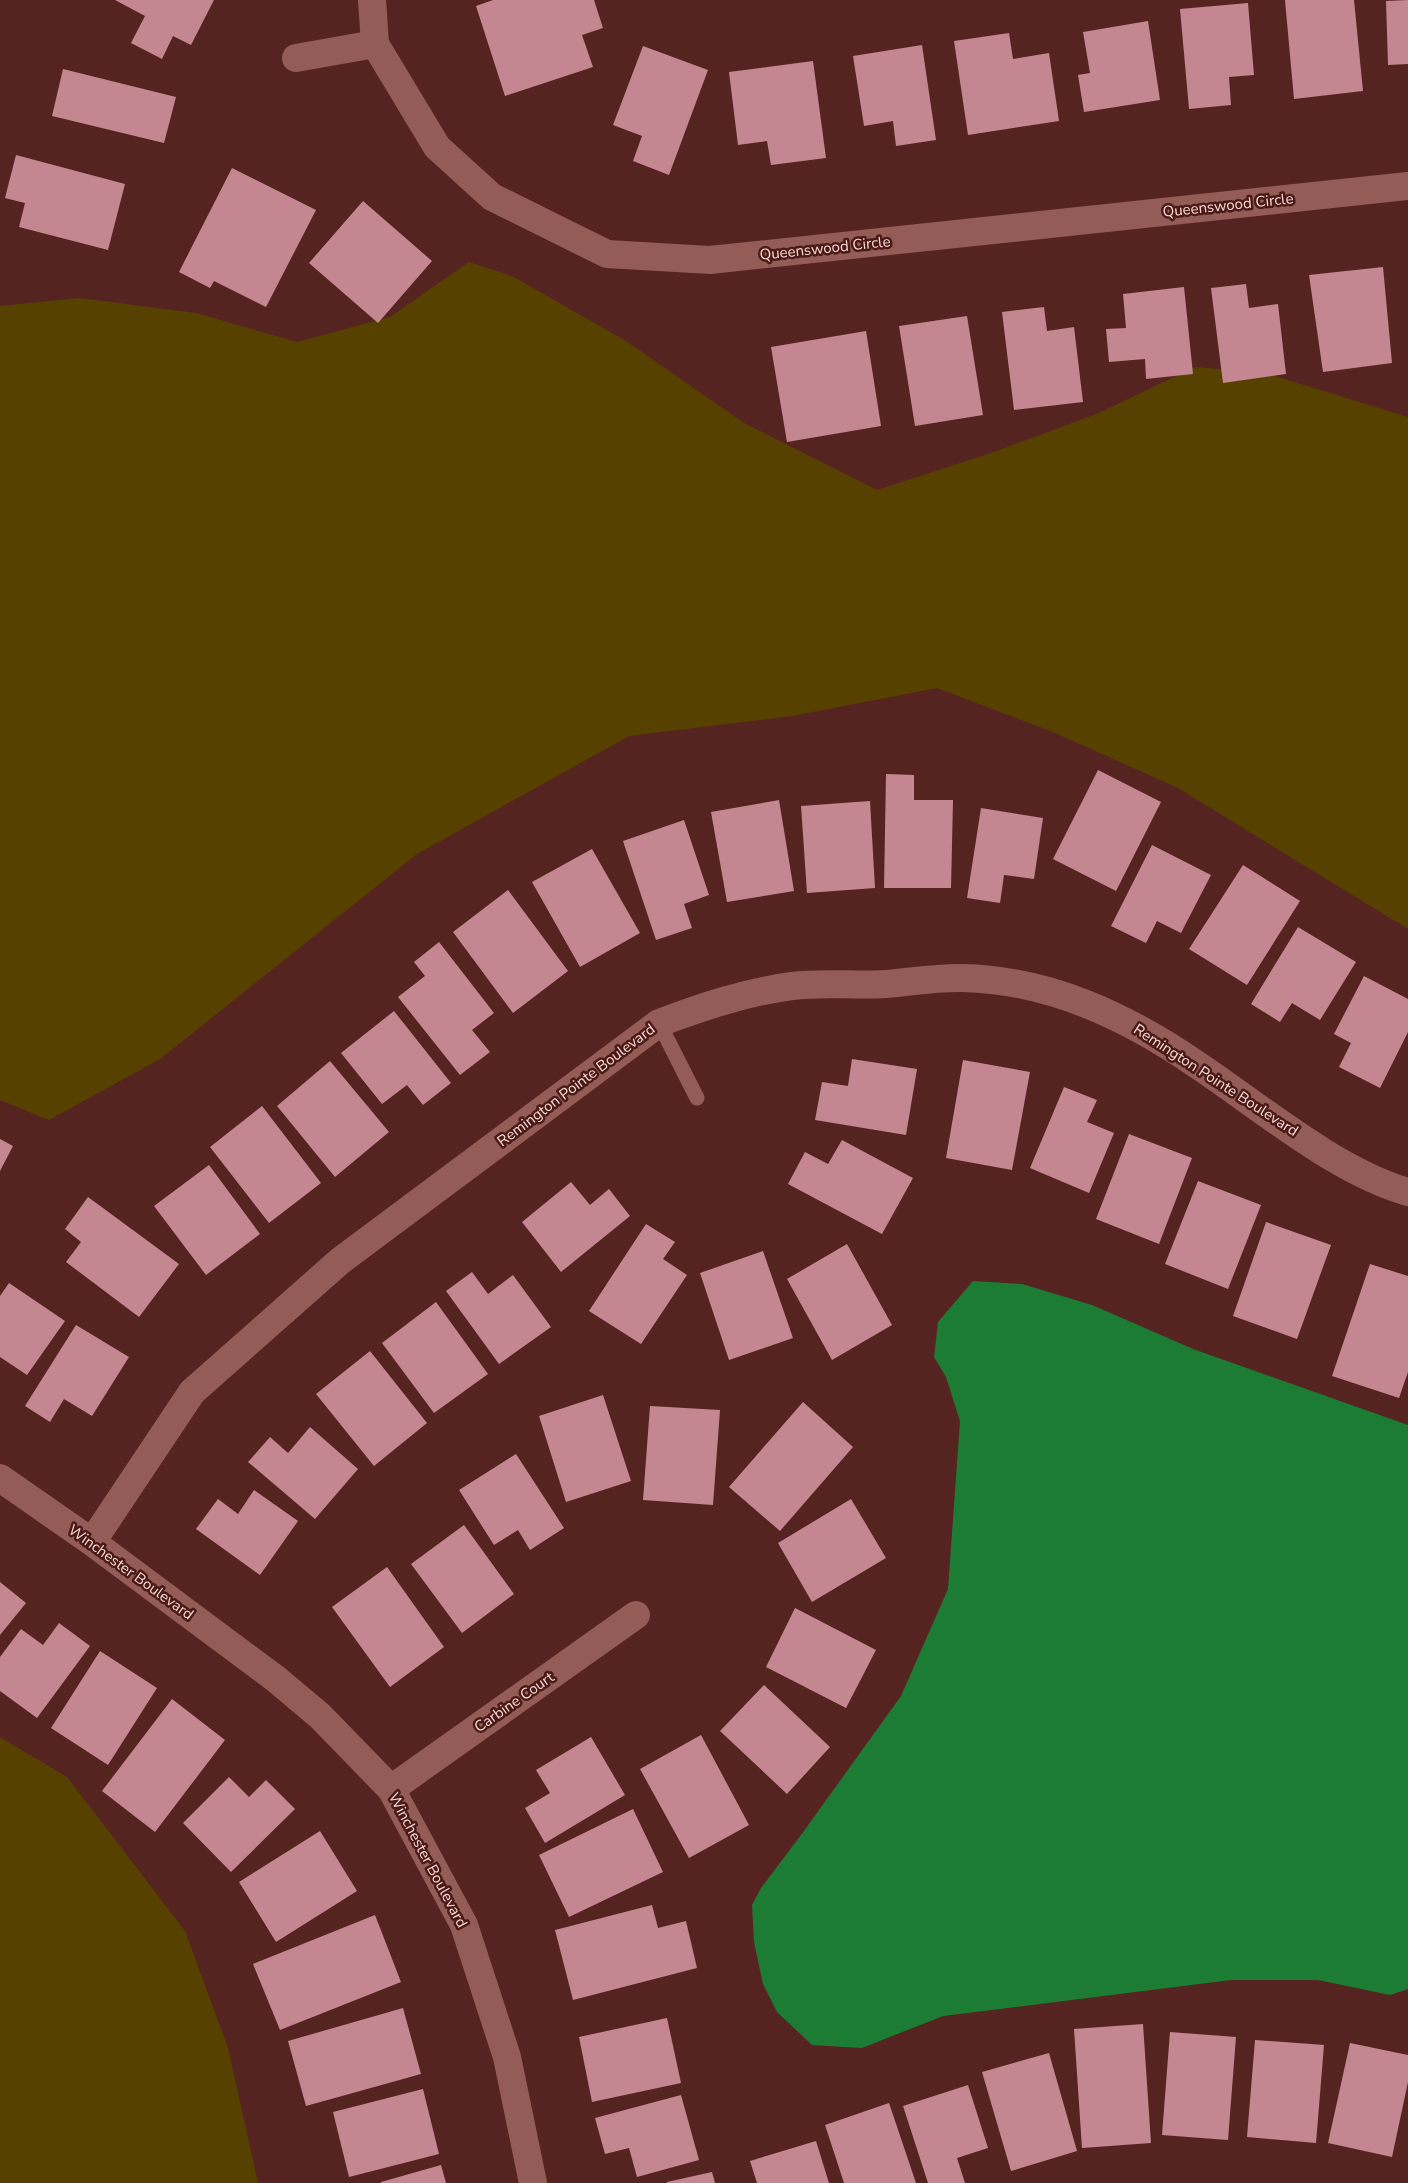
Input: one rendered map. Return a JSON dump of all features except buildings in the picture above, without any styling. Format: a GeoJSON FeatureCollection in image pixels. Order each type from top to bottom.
{"type":"FeatureCollection","features":[{"type":"Feature","properties":{"kind":"street","name":"Queenswood Circle"},"geometry":{"type":"LineString","coordinates":[[372,0],[375,44],[438,147],[492,197],[607,254],[710,260],[1408,186]]}},
{"type":"Feature","properties":{"kind":"street"},"geometry":{"type":"LineString","coordinates":[[296,58],[375,44]]}},
{"type":"Feature","properties":{"kind":"street","name":"Remington Pointe Boulevard"},"geometry":{"type":"LineString","coordinates":[[92,1542],[192,1392],[340,1261],[659,1023],[718,1002],[793,986],[885,984],[962,978],[1031,986],[1080,1001],[1120,1017],[1194,1062],[1347,1166],[1392,1187],[1408,1192]]}},
{"type":"Feature","properties":{"kind":"street","name":"Winchester Boulevard"},"geometry":{"type":"LineString","coordinates":[[0,1478],[92,1542],[276,1679],[320,1716],[391,1789],[464,1925],[507,2058],[533,2183]]}},
{"type":"Feature","properties":{"kind":"street","name":"Carbine Court"},"geometry":{"type":"LineString","coordinates":[[391,1789],[636,1616]]}},
{"type":"Feature","properties":{"kind":"lane"},"geometry":{"type":"LineString","coordinates":[[659,1023],[697,1098]]}},
{"type":"Feature","properties":{"kind":"shaded area"},"geometry":{"type":"Polygon","coordinates":[[[469,262],[512,276],[626,341],[744,423],[877,490],[991,453],[1099,413],[1195,367],[1265,373],[1408,417],[1408,929],[1178,788],[1053,732],[937,688],[792,716],[629,736],[417,854],[160,1059],[49,1120],[0,1100],[0,306],[79,298],[196,313],[297,342],[390,317],[469,262]]]}},
{"type":"Feature","properties":{"kind":"shaded area"},"geometry":{"type":"Polygon","coordinates":[[[973,1281],[1022,1284],[1092,1305],[1193,1349],[1408,1425],[1408,1989],[1390,1995],[1318,1980],[1231,1980],[943,2016],[862,2048],[812,2045],[777,2012],[763,1984],[754,1942],[752,1905],[761,1888],[901,1696],[948,1589],[960,1421],[946,1377],[934,1357],[938,1322],[973,1281]]]}},
{"type":"Feature","properties":{"kind":"shaded area"},"geometry":{"type":"Polygon","coordinates":[[[0,1737],[67,1777],[185,1931],[228,2048],[258,2183],[0,2183],[0,1737]]]}}]}
